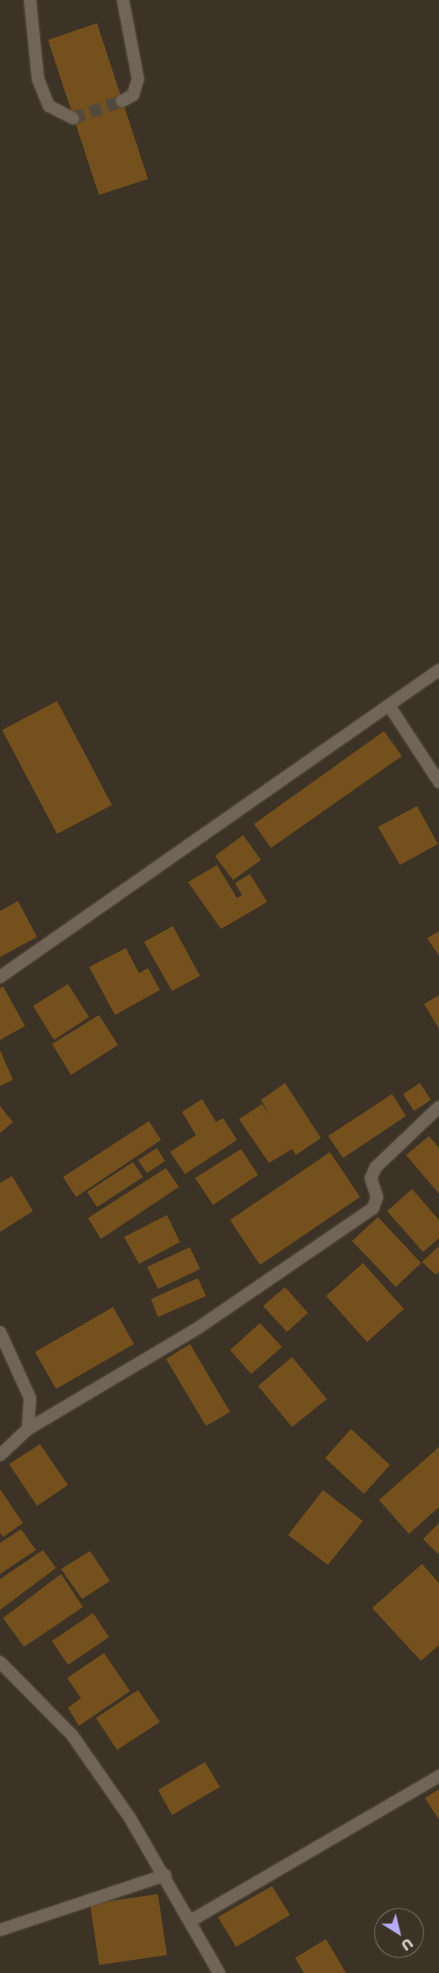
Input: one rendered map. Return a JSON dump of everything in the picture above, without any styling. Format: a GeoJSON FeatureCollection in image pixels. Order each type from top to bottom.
{"type":"FeatureCollection","features":[{"type":"Feature","properties":{"kind":"street"},"geometry":{"type":"LineString","coordinates":[[30,0],[38,79],[49,106],[73,118]]}},
{"type":"Feature","properties":{"kind":"street"},"geometry":{"type":"LineString","coordinates":[[122,101],[133,95],[138,80],[123,0]]}},
{"type":"Feature","properties":{"kind":"street"},"geometry":{"type":"LineString","coordinates":[[0,977],[390,707],[439,670]]}},
{"type":"Feature","properties":{"kind":"street"},"geometry":{"type":"LineString","coordinates":[[390,707],[439,782]]}},
{"type":"Feature","properties":{"kind":"street"},"geometry":{"type":"LineString","coordinates":[[0,1455],[28,1429],[198,1328],[373,1208],[377,1197],[371,1178],[376,1167],[439,1107]]}},
{"type":"Feature","properties":{"kind":"street"},"geometry":{"type":"LineString","coordinates":[[0,1332],[30,1398],[28,1429]]}},
{"type":"Feature","properties":{"kind":"street"},"geometry":{"type":"LineString","coordinates":[[0,1662],[72,1735],[165,1875],[192,1920],[219,1973]]}},
{"type":"Feature","properties":{"kind":"street"},"geometry":{"type":"LineString","coordinates":[[192,1920],[439,1776]]}},
{"type":"Feature","properties":{"kind":"street"},"geometry":{"type":"LineString","coordinates":[[0,1930],[165,1875]]}},
{"type":"Feature","properties":{"kind":"building"},"geometry":{"type":"Polygon","coordinates":[[[97,23],[148,179],[99,195],[48,40],[97,23]]]}},
{"type":"Feature","properties":{"kind":"building"},"geometry":{"type":"Polygon","coordinates":[[[57,701],[112,805],[57,834],[2,730],[57,701]]]}},
{"type":"Feature","properties":{"kind":"building"},"geometry":{"type":"Polygon","coordinates":[[[384,731],[402,756],[271,848],[254,824],[384,731]]]}},
{"type":"Feature","properties":{"kind":"building"},"geometry":{"type":"Polygon","coordinates":[[[417,806],[438,844],[400,865],[378,827],[417,806]]]}},
{"type":"Feature","properties":{"kind":"building"},"geometry":{"type":"Polygon","coordinates":[[[243,835],[261,860],[233,880],[215,856],[243,835]]]}},
{"type":"Feature","properties":{"kind":"building"},"geometry":{"type":"Polygon","coordinates":[[[217,865],[237,898],[242,895],[235,883],[250,874],[267,902],[221,929],[188,882],[217,865]]]}},
{"type":"Feature","properties":{"kind":"building"},"geometry":{"type":"Polygon","coordinates":[[[18,901],[37,937],[0,957],[0,911],[18,901]]]}},
{"type":"Feature","properties":{"kind":"building"},"geometry":{"type":"Polygon","coordinates":[[[173,926],[200,976],[172,991],[144,942],[173,926]]]}},
{"type":"Feature","properties":{"kind":"building"},"geometry":{"type":"Polygon","coordinates":[[[439,931],[439,956],[427,938],[439,931]]]}},
{"type":"Feature","properties":{"kind":"building"},"geometry":{"type":"Polygon","coordinates":[[[126,948],[139,973],[148,968],[160,990],[115,1015],[89,967],[126,948]]]}},
{"type":"Feature","properties":{"kind":"building"},"geometry":{"type":"Polygon","coordinates":[[[68,984],[89,1017],[54,1040],[33,1006],[68,984]]]}},
{"type":"Feature","properties":{"kind":"building"},"geometry":{"type":"Polygon","coordinates":[[[3,986],[25,1026],[0,1040],[0,988],[3,986]]]}},
{"type":"Feature","properties":{"kind":"building"},"geometry":{"type":"Polygon","coordinates":[[[439,995],[439,1029],[424,1004],[439,995]]]}},
{"type":"Feature","properties":{"kind":"building"},"geometry":{"type":"Polygon","coordinates":[[[99,1015],[118,1045],[71,1075],[52,1044],[99,1015]]]}},
{"type":"Feature","properties":{"kind":"building"},"geometry":{"type":"Polygon","coordinates":[[[0,1050],[13,1080],[0,1086],[0,1050]]]}},
{"type":"Feature","properties":{"kind":"building"},"geometry":{"type":"Polygon","coordinates":[[[285,1083],[321,1138],[296,1155],[292,1149],[269,1163],[239,1119],[262,1104],[270,1115],[261,1100],[285,1083]]]}},
{"type":"Feature","properties":{"kind":"building"},"geometry":{"type":"Polygon","coordinates":[[[420,1083],[431,1100],[414,1111],[403,1094],[420,1083]]]}},
{"type":"Feature","properties":{"kind":"building"},"geometry":{"type":"Polygon","coordinates":[[[392,1094],[406,1116],[343,1158],[328,1136],[392,1094]]]}},
{"type":"Feature","properties":{"kind":"building"},"geometry":{"type":"Polygon","coordinates":[[[202,1099],[216,1122],[223,1118],[237,1140],[185,1174],[170,1152],[196,1135],[182,1112],[202,1099]]]}},
{"type":"Feature","properties":{"kind":"building"},"geometry":{"type":"Polygon","coordinates":[[[0,1106],[13,1122],[0,1133],[0,1106]]]}},
{"type":"Feature","properties":{"kind":"building"},"geometry":{"type":"Polygon","coordinates":[[[149,1121],[161,1140],[76,1197],[63,1177],[149,1121]]]}},
{"type":"Feature","properties":{"kind":"building"},"geometry":{"type":"Polygon","coordinates":[[[429,1136],[439,1148],[439,1194],[406,1155],[429,1136]]]}},
{"type":"Feature","properties":{"kind":"building"},"geometry":{"type":"Polygon","coordinates":[[[157,1148],[165,1161],[147,1173],[138,1160],[157,1148]]]}},
{"type":"Feature","properties":{"kind":"building"},"geometry":{"type":"Polygon","coordinates":[[[241,1149],[258,1175],[213,1205],[195,1178],[241,1149]]]}},
{"type":"Feature","properties":{"kind":"building"},"geometry":{"type":"Polygon","coordinates":[[[330,1152],[360,1197],[260,1265],[230,1220],[330,1152]]]}},
{"type":"Feature","properties":{"kind":"building"},"geometry":{"type":"Polygon","coordinates":[[[133,1162],[143,1177],[97,1207],[87,1192],[133,1162]]]}},
{"type":"Feature","properties":{"kind":"building"},"geometry":{"type":"Polygon","coordinates":[[[166,1168],[179,1187],[101,1239],[88,1218],[166,1168]]]}},
{"type":"Feature","properties":{"kind":"building"},"geometry":{"type":"Polygon","coordinates":[[[12,1176],[33,1211],[0,1232],[0,1183],[12,1176]]]}},
{"type":"Feature","properties":{"kind":"building"},"geometry":{"type":"Polygon","coordinates":[[[412,1189],[439,1220],[439,1238],[423,1252],[387,1211],[412,1189]]]}},
{"type":"Feature","properties":{"kind":"building"},"geometry":{"type":"Polygon","coordinates":[[[167,1215],[180,1242],[139,1264],[124,1237],[167,1215]]]}},
{"type":"Feature","properties":{"kind":"building"},"geometry":{"type":"Polygon","coordinates":[[[378,1217],[421,1263],[396,1287],[352,1241],[378,1217]]]}},
{"type":"Feature","properties":{"kind":"building"},"geometry":{"type":"Polygon","coordinates":[[[439,1246],[439,1272],[436,1275],[422,1262],[439,1246]]]}},
{"type":"Feature","properties":{"kind":"building"},"geometry":{"type":"Polygon","coordinates":[[[190,1247],[200,1269],[158,1289],[147,1267],[190,1247]]]}},
{"type":"Feature","properties":{"kind":"building"},"geometry":{"type":"Polygon","coordinates":[[[363,1263],[404,1309],[367,1342],[326,1296],[363,1263]]]}},
{"type":"Feature","properties":{"kind":"building"},"geometry":{"type":"Polygon","coordinates":[[[198,1278],[206,1296],[158,1317],[151,1299],[198,1278]]]}},
{"type":"Feature","properties":{"kind":"building"},"geometry":{"type":"Polygon","coordinates":[[[285,1287],[308,1313],[287,1332],[263,1306],[285,1287]]]}},
{"type":"Feature","properties":{"kind":"building"},"geometry":{"type":"Polygon","coordinates":[[[113,1307],[134,1344],[56,1389],[35,1352],[113,1307]]]}},
{"type":"Feature","properties":{"kind":"building"},"geometry":{"type":"Polygon","coordinates":[[[260,1323],[282,1347],[251,1374],[230,1350],[260,1323]]]}},
{"type":"Feature","properties":{"kind":"building"},"geometry":{"type":"Polygon","coordinates":[[[190,1344],[230,1412],[206,1426],[166,1359],[190,1344]]]}},
{"type":"Feature","properties":{"kind":"building"},"geometry":{"type":"Polygon","coordinates":[[[292,1357],[327,1399],[292,1427],[258,1386],[292,1357]]]}},
{"type":"Feature","properties":{"kind":"building"},"geometry":{"type":"Polygon","coordinates":[[[351,1429],[390,1465],[364,1494],[325,1458],[351,1429]]]}},
{"type":"Feature","properties":{"kind":"building"},"geometry":{"type":"Polygon","coordinates":[[[40,1444],[68,1485],[37,1506],[9,1464],[40,1444]]]}},
{"type":"Feature","properties":{"kind":"building"},"geometry":{"type":"Polygon","coordinates":[[[439,1447],[439,1507],[409,1534],[379,1500],[439,1447]]]}},
{"type":"Feature","properties":{"kind":"building"},"geometry":{"type":"Polygon","coordinates":[[[0,1489],[23,1523],[3,1537],[0,1533],[0,1489]]]}},
{"type":"Feature","properties":{"kind":"building"},"geometry":{"type":"Polygon","coordinates":[[[323,1490],[363,1521],[328,1565],[288,1535],[323,1490]]]}},
{"type":"Feature","properties":{"kind":"building"},"geometry":{"type":"Polygon","coordinates":[[[439,1523],[439,1555],[423,1539],[439,1523]]]}},
{"type":"Feature","properties":{"kind":"building"},"geometry":{"type":"Polygon","coordinates":[[[21,1529],[36,1550],[0,1574],[0,1543],[21,1529]]]}},
{"type":"Feature","properties":{"kind":"building"},"geometry":{"type":"Polygon","coordinates":[[[43,1550],[56,1568],[0,1610],[0,1579],[43,1550]]]}},
{"type":"Feature","properties":{"kind":"building"},"geometry":{"type":"Polygon","coordinates":[[[90,1551],[110,1581],[82,1599],[61,1569],[90,1551]]]}},
{"type":"Feature","properties":{"kind":"building"},"geometry":{"type":"Polygon","coordinates":[[[422,1564],[439,1583],[439,1645],[421,1661],[372,1608],[422,1564]]]}},
{"type":"Feature","properties":{"kind":"building"},"geometry":{"type":"Polygon","coordinates":[[[61,1574],[83,1607],[24,1647],[3,1618],[61,1574]]]}},
{"type":"Feature","properties":{"kind":"building"},"geometry":{"type":"Polygon","coordinates":[[[93,1613],[109,1637],[68,1665],[52,1641],[93,1613]]]}},
{"type":"Feature","properties":{"kind":"building"},"geometry":{"type":"Polygon","coordinates":[[[104,1653],[130,1691],[79,1726],[68,1708],[81,1698],[67,1678],[104,1653]]]}},
{"type":"Feature","properties":{"kind":"building"},"geometry":{"type":"Polygon","coordinates":[[[138,1690],[160,1722],[117,1750],[96,1718],[138,1690]]]}},
{"type":"Feature","properties":{"kind":"building"},"geometry":{"type":"Polygon","coordinates":[[[205,1762],[220,1787],[172,1815],[158,1790],[205,1762]]]}},
{"type":"Feature","properties":{"kind":"building"},"geometry":{"type":"Polygon","coordinates":[[[439,1789],[439,1820],[425,1798],[439,1789]]]}},
{"type":"Feature","properties":{"kind":"building"},"geometry":{"type":"Polygon","coordinates":[[[272,1886],[290,1915],[236,1947],[218,1917],[272,1886]]]}},
{"type":"Feature","properties":{"kind":"building"},"geometry":{"type":"Polygon","coordinates":[[[158,1894],[167,1955],[99,1965],[90,1904],[158,1894]]]}},
{"type":"Feature","properties":{"kind":"building"},"geometry":{"type":"Polygon","coordinates":[[[326,1939],[346,1973],[304,1973],[295,1958],[326,1939]]]}},
{"type":"Feature","properties":{"kind":"tunnel"},"geometry":{"type":"LineString","coordinates":[[73,118],[122,101]]}}]}
